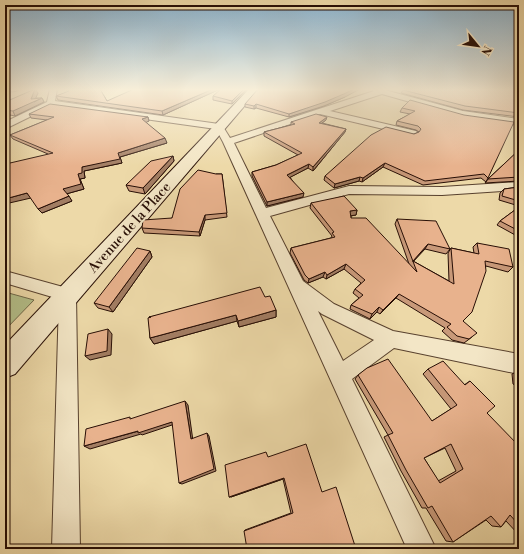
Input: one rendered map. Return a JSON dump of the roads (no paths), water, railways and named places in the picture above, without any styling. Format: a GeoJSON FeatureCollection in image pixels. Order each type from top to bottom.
{"type":"FeatureCollection","features":[{"type":"Feature","properties":{"kind":"street"},"geometry":{"type":"LineString","coordinates":[[5,126],[27,115]]}},
{"type":"Feature","properties":{"kind":"street"},"geometry":{"type":"LineString","coordinates":[[115,115],[223,135],[308,115]]}},
{"type":"Feature","properties":{"kind":"street","name":"Avenue de la Place"},"geometry":{"type":"LineString","coordinates":[[5,365],[68,295],[223,135],[237,115]]}},
{"type":"Feature","properties":{"kind":"street"},"geometry":{"type":"LineString","coordinates":[[333,115],[413,133]]}},
{"type":"Feature","properties":{"kind":"street"},"geometry":{"type":"LineString","coordinates":[[467,115],[519,122]]}},
{"type":"Feature","properties":{"kind":"street"},"geometry":{"type":"LineString","coordinates":[[223,135],[296,284],[422,549]]}},
{"type":"Feature","properties":{"kind":"street"},"geometry":{"type":"LineString","coordinates":[[261,214],[349,190],[442,191],[519,186]]}},
{"type":"Feature","properties":{"kind":"street"},"geometry":{"type":"LineString","coordinates":[[5,277],[68,295],[66,549]]}},
{"type":"Feature","properties":{"kind":"street"},"geometry":{"type":"LineString","coordinates":[[296,284],[328,309],[391,339],[519,364]]}},
{"type":"Feature","properties":{"kind":"street"},"geometry":{"type":"LineString","coordinates":[[339,376],[391,339]]}}]}
